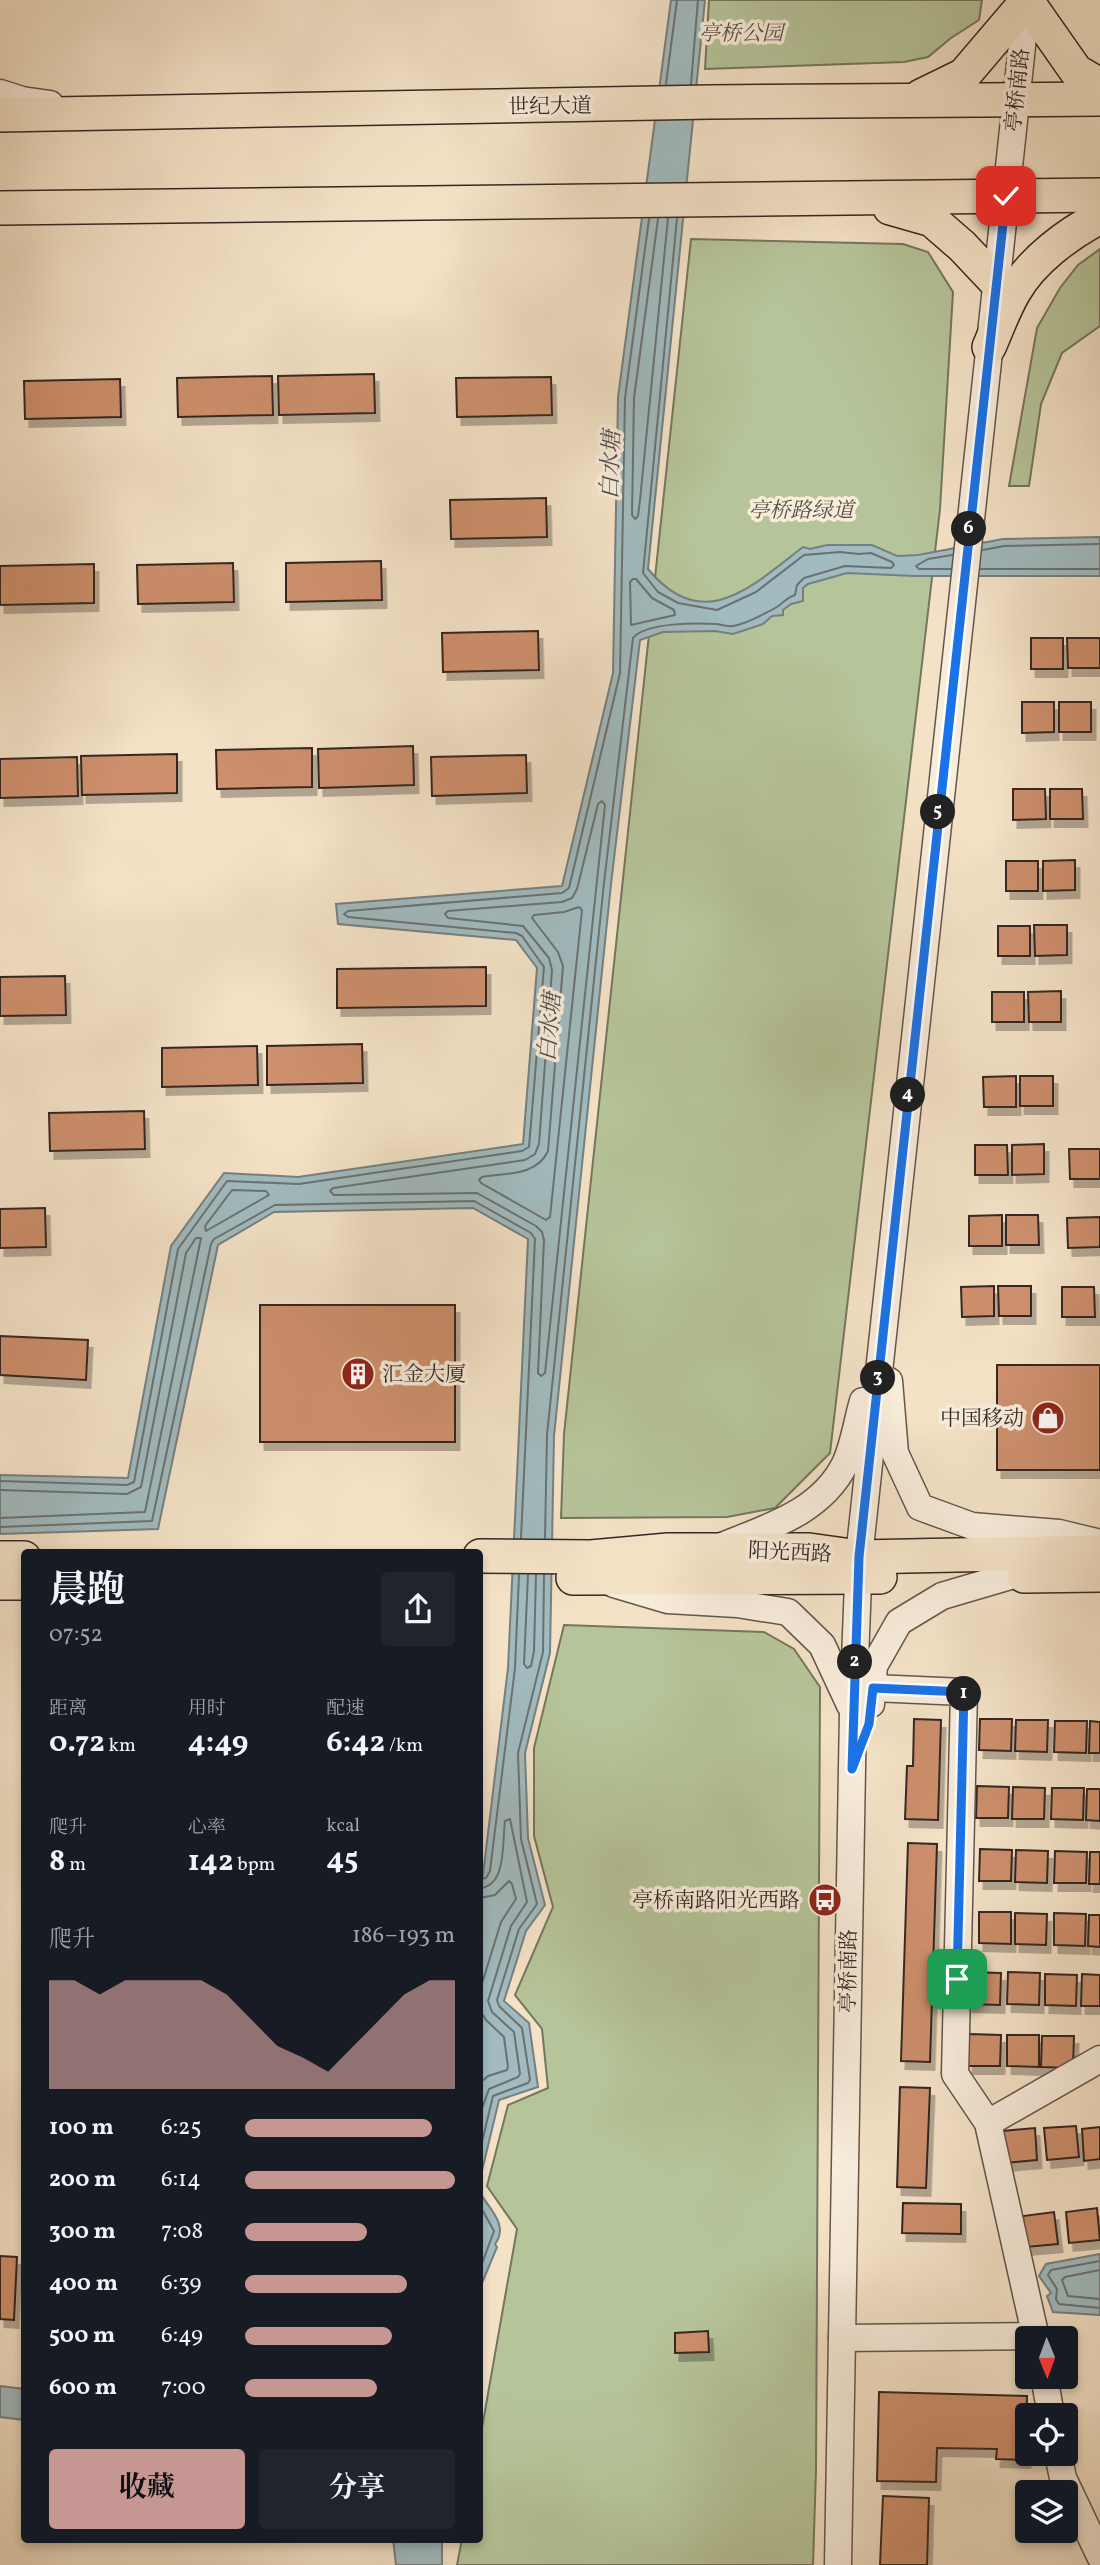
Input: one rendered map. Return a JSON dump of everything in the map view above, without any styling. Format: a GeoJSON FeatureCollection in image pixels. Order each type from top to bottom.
{"type":"FeatureCollection","features":[{"type":"Feature","properties":{"kind":"main road"},"geometry":{"type":"LineString","coordinates":[[913,100],[964,75],[1027,0],[1076,71],[1100,85]]}},
{"type":"Feature","properties":{"kind":"main road","name":"世纪大道"},"geometry":{"type":"LineString","coordinates":[[0,115],[710,102],[1100,99]]}},
{"type":"Feature","properties":{"kind":"main road"},"geometry":{"type":"LineString","coordinates":[[0,208],[1100,195]]}},
{"type":"Feature","properties":{"kind":"main road"},"geometry":{"type":"LineString","coordinates":[[858,198],[932,220],[962,246],[996,282]]}},
{"type":"Feature","properties":{"kind":"main road"},"geometry":{"type":"LineString","coordinates":[[989,347],[1014,290],[1043,256],[1100,217]]}},
{"type":"Feature","properties":{"kind":"main road","name":"阳光西路"},"geometry":{"type":"LineString","coordinates":[[483,1578],[592,1567],[668,1550],[809,1550],[858,1567],[1100,1552]]}},
{"type":"Feature","properties":{"kind":"main road","name":"阳光西路"},"geometry":{"type":"LineString","coordinates":[[483,1556],[592,1567],[858,1567],[1010,1576],[1100,1575]]}},
{"type":"Feature","properties":{"kind":"main road"},"geometry":{"type":"LineString","coordinates":[[0,1558],[21,1558]]}},
{"type":"Feature","properties":{"kind":"main road"},"geometry":{"type":"LineString","coordinates":[[0,1583],[21,1583]]}},
{"type":"Feature","properties":{"kind":"street","name":"亭桥南路"},"geometry":{"type":"LineString","coordinates":[[838,2565],[853,1711],[858,1567],[1027,0]]}},
{"type":"Feature","properties":{"kind":"street"},"geometry":{"type":"LineString","coordinates":[[0,93],[22,100],[125,113]]}},
{"type":"Feature","properties":{"kind":"street"},"geometry":{"type":"LineString","coordinates":[[0,227],[38,208]]}},
{"type":"Feature","properties":{"kind":"street"},"geometry":{"type":"LineString","coordinates":[[884,1315],[895,1453],[920,1507],[972,1526],[1059,1533],[1100,1543]]}},
{"type":"Feature","properties":{"kind":"street"},"geometry":{"type":"LineString","coordinates":[[712,1550],[789,1520],[823,1496],[845,1463],[884,1315]]}},
{"type":"Feature","properties":{"kind":"street"},"geometry":{"type":"LineString","coordinates":[[592,1567],[668,1600],[788,1612],[822,1645],[853,1711]]}},
{"type":"Feature","properties":{"kind":"street"},"geometry":{"type":"LineString","coordinates":[[852,1769],[869,1724],[874,1666],[899,1622],[942,1595],[1010,1576]]}},
{"type":"Feature","properties":{"kind":"street"},"geometry":{"type":"LineString","coordinates":[[873,1688],[964,1692],[955,2074],[988,2123],[1034,2326]]}},
{"type":"Feature","properties":{"kind":"street"},"geometry":{"type":"LineString","coordinates":[[988,2123],[1100,2059]]}},
{"type":"Feature","properties":{"kind":"street"},"geometry":{"type":"LineString","coordinates":[[842,2339],[1015,2337]]}},
{"type":"Feature","properties":{"kind":"street"},"geometry":{"type":"LineString","coordinates":[[1060,2466],[1063,2478],[1100,2556]]}},
{"type":"Feature","properties":{"kind":"green space","name":"亭桥公园"},"geometry":{"type":"Polygon","coordinates":[[[709,0],[982,0],[979,20],[928,57],[904,62],[705,69],[709,0]]]}},
{"type":"Feature","properties":{"kind":"green space","name":"亭桥路绿道"},"geometry":{"type":"Polygon","coordinates":[[[691,239],[903,244],[928,252],[953,292],[940,509],[830,1453],[775,1508],[727,1517],[561,1518],[564,1434],[691,239]]]}},
{"type":"Feature","properties":{"kind":"green space"},"geometry":{"type":"Polygon","coordinates":[[[1100,249],[1100,326],[1062,353],[1041,404],[1029,486],[1009,486],[1037,328],[1060,288],[1078,265],[1100,249]]]}},
{"type":"Feature","properties":{"kind":"green space"},"geometry":{"type":"Polygon","coordinates":[[[564,1625],[764,1632],[794,1649],[820,1687],[816,2470],[813,2565],[457,2565],[461,2543],[483,2543],[483,2422],[517,2229],[487,2186],[508,2105],[548,2088],[542,2029],[515,1995],[553,1907],[534,1836],[534,1748],[564,1625]]]}},
{"type":"Feature","properties":{"kind":"water","name":"白水塘"},"geometry":{"type":"Polygon","coordinates":[[[671,0],[705,0],[648,569],[668,589],[688,599],[708,602],[727,598],[746,589],[803,547],[810,549],[827,545],[872,545],[897,556],[918,555],[1003,539],[1100,537],[1100,576],[914,576],[847,573],[808,584],[803,588],[803,601],[791,604],[783,610],[783,615],[772,616],[763,624],[733,634],[715,631],[663,632],[640,640],[611,884],[554,1436],[550,1653],[525,1753],[528,1838],[545,1905],[526,1931],[504,2001],[529,2023],[538,2087],[499,2100],[483,2167],[483,1874],[508,1668],[528,1239],[473,1208],[274,1212],[218,1245],[158,1529],[0,1534],[0,1475],[128,1478],[171,1246],[224,1173],[298,1177],[523,1144],[537,968],[516,940],[338,924],[336,904],[562,886],[613,673],[618,397],[671,0]]]}},
{"type":"Feature","properties":{"kind":"water"},"geometry":{"type":"Polygon","coordinates":[[[483,2198],[499,2224],[499,2237],[495,2244],[497,2247],[483,2281],[483,2198]]]}},
{"type":"Feature","properties":{"kind":"water"},"geometry":{"type":"Polygon","coordinates":[[[1100,2254],[1100,2315],[1053,2312],[1047,2296],[1051,2293],[1039,2276],[1046,2264],[1100,2254]]]}},
{"type":"Feature","properties":{"kind":"water"},"geometry":{"type":"Polygon","coordinates":[[[0,2386],[21,2389],[21,2420],[0,2417],[0,2386]]]}},
{"type":"Feature","properties":{"kind":"water"},"geometry":{"type":"Polygon","coordinates":[[[393,2543],[442,2543],[442,2565],[396,2565],[393,2543]]]}},
{"type":"Feature","properties":{"kind":"building"},"geometry":{"type":"Polygon","coordinates":[[[374,374],[375,413],[279,415],[278,376],[374,374]]]}},
{"type":"Feature","properties":{"kind":"building"},"geometry":{"type":"Polygon","coordinates":[[[272,376],[273,415],[178,417],[177,378],[272,376]]]}},
{"type":"Feature","properties":{"kind":"building"},"geometry":{"type":"Polygon","coordinates":[[[551,377],[552,415],[457,417],[456,378],[551,377]]]}},
{"type":"Feature","properties":{"kind":"building"},"geometry":{"type":"Polygon","coordinates":[[[120,379],[121,417],[25,419],[24,381],[120,379]]]}},
{"type":"Feature","properties":{"kind":"building"},"geometry":{"type":"Polygon","coordinates":[[[546,498],[547,537],[451,539],[450,500],[546,498]]]}},
{"type":"Feature","properties":{"kind":"building"},"geometry":{"type":"Polygon","coordinates":[[[381,561],[382,600],[286,602],[286,563],[381,561]]]}},
{"type":"Feature","properties":{"kind":"building"},"geometry":{"type":"Polygon","coordinates":[[[233,563],[234,602],[138,604],[137,565],[233,563]]]}},
{"type":"Feature","properties":{"kind":"building"},"geometry":{"type":"Polygon","coordinates":[[[94,564],[94,603],[0,605],[0,566],[94,564]]]}},
{"type":"Feature","properties":{"kind":"building"},"geometry":{"type":"Polygon","coordinates":[[[538,631],[539,670],[443,672],[442,633],[538,631]]]}},
{"type":"Feature","properties":{"kind":"building"},"geometry":{"type":"Polygon","coordinates":[[[1031,638],[1063,638],[1063,669],[1031,669],[1031,638]]]}},
{"type":"Feature","properties":{"kind":"building"},"geometry":{"type":"Polygon","coordinates":[[[1067,638],[1100,638],[1100,668],[1068,668],[1067,638]]]}},
{"type":"Feature","properties":{"kind":"building"},"geometry":{"type":"Polygon","coordinates":[[[1022,702],[1054,702],[1054,732],[1022,733],[1022,702]]]}},
{"type":"Feature","properties":{"kind":"building"},"geometry":{"type":"Polygon","coordinates":[[[1059,702],[1091,702],[1091,732],[1059,732],[1059,702]]]}},
{"type":"Feature","properties":{"kind":"building"},"geometry":{"type":"Polygon","coordinates":[[[413,746],[414,785],[319,788],[318,749],[413,746]]]}},
{"type":"Feature","properties":{"kind":"building"},"geometry":{"type":"Polygon","coordinates":[[[312,748],[312,787],[217,789],[216,750],[312,748]]]}},
{"type":"Feature","properties":{"kind":"building"},"geometry":{"type":"Polygon","coordinates":[[[177,754],[177,793],[82,795],[81,756],[177,754]]]}},
{"type":"Feature","properties":{"kind":"building"},"geometry":{"type":"Polygon","coordinates":[[[526,755],[527,793],[432,796],[431,757],[526,755]]]}},
{"type":"Feature","properties":{"kind":"building"},"geometry":{"type":"Polygon","coordinates":[[[77,757],[78,796],[0,798],[0,759],[77,757]]]}},
{"type":"Feature","properties":{"kind":"building"},"geometry":{"type":"Polygon","coordinates":[[[1013,789],[1045,789],[1046,819],[1013,820],[1013,789]]]}},
{"type":"Feature","properties":{"kind":"building"},"geometry":{"type":"Polygon","coordinates":[[[1050,789],[1082,789],[1083,819],[1050,819],[1050,789]]]}},
{"type":"Feature","properties":{"kind":"building"},"geometry":{"type":"Polygon","coordinates":[[[1075,860],[1075,890],[1043,891],[1043,861],[1075,860]]]}},
{"type":"Feature","properties":{"kind":"building"},"geometry":{"type":"Polygon","coordinates":[[[1006,861],[1038,861],[1038,891],[1006,891],[1006,861]]]}},
{"type":"Feature","properties":{"kind":"building"},"geometry":{"type":"Polygon","coordinates":[[[1034,925],[1067,925],[1067,955],[1035,956],[1034,925]]]}},
{"type":"Feature","properties":{"kind":"building"},"geometry":{"type":"Polygon","coordinates":[[[998,926],[1030,926],[1030,956],[998,956],[998,926]]]}},
{"type":"Feature","properties":{"kind":"building"},"geometry":{"type":"Polygon","coordinates":[[[486,967],[486,1006],[337,1008],[337,969],[486,967]]]}},
{"type":"Feature","properties":{"kind":"building"},"geometry":{"type":"Polygon","coordinates":[[[65,976],[66,1015],[0,1016],[0,977],[65,976]]]}},
{"type":"Feature","properties":{"kind":"building"},"geometry":{"type":"Polygon","coordinates":[[[1061,991],[1061,1022],[1029,1022],[1028,992],[1061,991]]]}},
{"type":"Feature","properties":{"kind":"building"},"geometry":{"type":"Polygon","coordinates":[[[992,992],[1024,992],[1024,1022],[992,1022],[992,992]]]}},
{"type":"Feature","properties":{"kind":"building"},"geometry":{"type":"Polygon","coordinates":[[[362,1044],[363,1083],[267,1085],[267,1046],[362,1044]]]}},
{"type":"Feature","properties":{"kind":"building"},"geometry":{"type":"Polygon","coordinates":[[[257,1046],[258,1085],[162,1087],[162,1048],[257,1046]]]}},
{"type":"Feature","properties":{"kind":"building"},"geometry":{"type":"Polygon","coordinates":[[[1016,1076],[1016,1107],[984,1107],[983,1077],[1016,1076]]]}},
{"type":"Feature","properties":{"kind":"building"},"geometry":{"type":"Polygon","coordinates":[[[1020,1076],[1053,1076],[1053,1106],[1020,1106],[1020,1076]]]}},
{"type":"Feature","properties":{"kind":"building"},"geometry":{"type":"Polygon","coordinates":[[[144,1111],[145,1149],[50,1151],[49,1113],[144,1111]]]}},
{"type":"Feature","properties":{"kind":"building"},"geometry":{"type":"Polygon","coordinates":[[[1044,1144],[1044,1174],[1012,1175],[1012,1145],[1044,1144]]]}},
{"type":"Feature","properties":{"kind":"building"},"geometry":{"type":"Polygon","coordinates":[[[975,1145],[1007,1145],[1008,1175],[975,1175],[975,1145]]]}},
{"type":"Feature","properties":{"kind":"building"},"geometry":{"type":"Polygon","coordinates":[[[1069,1149],[1100,1149],[1100,1179],[1070,1179],[1069,1149]]]}},
{"type":"Feature","properties":{"kind":"building"},"geometry":{"type":"Polygon","coordinates":[[[45,1208],[46,1247],[0,1248],[0,1209],[45,1208]]]}},
{"type":"Feature","properties":{"kind":"building"},"geometry":{"type":"Polygon","coordinates":[[[1002,1215],[1002,1246],[969,1246],[969,1216],[1002,1215]]]}},
{"type":"Feature","properties":{"kind":"building"},"geometry":{"type":"Polygon","coordinates":[[[1006,1215],[1038,1215],[1039,1245],[1006,1245],[1006,1215]]]}},
{"type":"Feature","properties":{"kind":"building"},"geometry":{"type":"Polygon","coordinates":[[[1100,1217],[1100,1247],[1068,1248],[1067,1218],[1100,1217]]]}},
{"type":"Feature","properties":{"kind":"building"},"geometry":{"type":"Polygon","coordinates":[[[994,1286],[994,1316],[962,1317],[961,1287],[994,1286]]]}},
{"type":"Feature","properties":{"kind":"building"},"geometry":{"type":"Polygon","coordinates":[[[998,1286],[1031,1286],[1031,1316],[999,1316],[998,1286]]]}},
{"type":"Feature","properties":{"kind":"building"},"geometry":{"type":"Polygon","coordinates":[[[1062,1287],[1094,1287],[1095,1317],[1062,1317],[1062,1287]]]}},
{"type":"Feature","properties":{"kind":"building","name":"汇金大厦"},"geometry":{"type":"Polygon","coordinates":[[[260,1305],[455,1305],[455,1442],[260,1442],[260,1305]]]}},
{"type":"Feature","properties":{"kind":"building"},"geometry":{"type":"Polygon","coordinates":[[[0,1336],[88,1340],[86,1380],[0,1375],[0,1336]]]}},
{"type":"Feature","properties":{"kind":"building","name":"中国移动"},"geometry":{"type":"Polygon","coordinates":[[[997,1365],[1100,1365],[1100,1470],[997,1470],[997,1365]]]}},
{"type":"Feature","properties":{"kind":"building"},"geometry":{"type":"Polygon","coordinates":[[[914,1719],[941,1720],[938,1820],[905,1819],[907,1766],[913,1766],[914,1719]]]}},
{"type":"Feature","properties":{"kind":"building"},"geometry":{"type":"Polygon","coordinates":[[[980,1719],[1012,1719],[1011,1751],[979,1750],[980,1719]]]}},
{"type":"Feature","properties":{"kind":"building"},"geometry":{"type":"Polygon","coordinates":[[[1016,1720],[1048,1720],[1047,1752],[1015,1751],[1016,1720]]]}},
{"type":"Feature","properties":{"kind":"building"},"geometry":{"type":"Polygon","coordinates":[[[1055,1721],[1087,1721],[1086,1753],[1054,1752],[1055,1721]]]}},
{"type":"Feature","properties":{"kind":"building"},"geometry":{"type":"Polygon","coordinates":[[[1090,1721],[1100,1722],[1100,1753],[1089,1753],[1090,1721]]]}},
{"type":"Feature","properties":{"kind":"building"},"geometry":{"type":"Polygon","coordinates":[[[977,1786],[1009,1787],[1008,1818],[976,1818],[977,1786]]]}},
{"type":"Feature","properties":{"kind":"building"},"geometry":{"type":"Polygon","coordinates":[[[1013,1787],[1045,1788],[1044,1819],[1012,1819],[1013,1787]]]}},
{"type":"Feature","properties":{"kind":"building"},"geometry":{"type":"Polygon","coordinates":[[[1052,1788],[1084,1788],[1083,1820],[1051,1819],[1052,1788]]]}},
{"type":"Feature","properties":{"kind":"building"},"geometry":{"type":"Polygon","coordinates":[[[1087,1789],[1100,1789],[1100,1821],[1086,1820],[1087,1789]]]}},
{"type":"Feature","properties":{"kind":"building"},"geometry":{"type":"Polygon","coordinates":[[[908,1843],[937,1844],[930,2062],[901,2061],[908,1843]]]}},
{"type":"Feature","properties":{"kind":"building"},"geometry":{"type":"Polygon","coordinates":[[[980,1849],[1012,1850],[1011,1881],[979,1881],[980,1849]]]}},
{"type":"Feature","properties":{"kind":"building"},"geometry":{"type":"Polygon","coordinates":[[[1016,1850],[1048,1851],[1047,1883],[1015,1882],[1016,1850]]]}},
{"type":"Feature","properties":{"kind":"building"},"geometry":{"type":"Polygon","coordinates":[[[1055,1851],[1087,1852],[1086,1883],[1054,1883],[1055,1851]]]}},
{"type":"Feature","properties":{"kind":"building"},"geometry":{"type":"Polygon","coordinates":[[[1090,1852],[1100,1852],[1100,1884],[1089,1884],[1090,1852]]]}},
{"type":"Feature","properties":{"kind":"building"},"geometry":{"type":"Polygon","coordinates":[[[979,1912],[1011,1912],[1011,1944],[979,1943],[979,1912]]]}},
{"type":"Feature","properties":{"kind":"building"},"geometry":{"type":"Polygon","coordinates":[[[1015,1913],[1047,1914],[1046,1945],[1015,1944],[1015,1913]]]}},
{"type":"Feature","properties":{"kind":"building"},"geometry":{"type":"Polygon","coordinates":[[[1054,1913],[1086,1914],[1085,1946],[1054,1945],[1054,1913]]]}},
{"type":"Feature","properties":{"kind":"building"},"geometry":{"type":"Polygon","coordinates":[[[1089,1915],[1100,1915],[1100,1947],[1088,1946],[1089,1915]]]}},
{"type":"Feature","properties":{"kind":"building"},"geometry":{"type":"Polygon","coordinates":[[[969,1972],[1001,1973],[1000,2005],[968,2004],[969,1972]]]}},
{"type":"Feature","properties":{"kind":"building"},"geometry":{"type":"Polygon","coordinates":[[[1008,1972],[1040,1973],[1039,2005],[1007,2004],[1008,1972]]]}},
{"type":"Feature","properties":{"kind":"building"},"geometry":{"type":"Polygon","coordinates":[[[1045,1974],[1077,1975],[1076,2006],[1045,2005],[1045,1974]]]}},
{"type":"Feature","properties":{"kind":"building"},"geometry":{"type":"Polygon","coordinates":[[[1082,1974],[1100,1975],[1100,2006],[1081,2006],[1082,1974]]]}},
{"type":"Feature","properties":{"kind":"building"},"geometry":{"type":"Polygon","coordinates":[[[969,2034],[1001,2035],[1000,2066],[968,2066],[969,2034]]]}},
{"type":"Feature","properties":{"kind":"building"},"geometry":{"type":"Polygon","coordinates":[[[1007,2035],[1039,2035],[1039,2067],[1007,2066],[1007,2035]]]}},
{"type":"Feature","properties":{"kind":"building"},"geometry":{"type":"Polygon","coordinates":[[[1042,2036],[1074,2036],[1073,2068],[1041,2067],[1042,2036]]]}},
{"type":"Feature","properties":{"kind":"building"},"geometry":{"type":"Polygon","coordinates":[[[900,2087],[930,2088],[926,2188],[897,2187],[900,2087]]]}},
{"type":"Feature","properties":{"kind":"building"},"geometry":{"type":"Polygon","coordinates":[[[1076,2126],[1079,2157],[1047,2160],[1044,2128],[1076,2126]]]}},
{"type":"Feature","properties":{"kind":"building"},"geometry":{"type":"Polygon","coordinates":[[[1100,2127],[1100,2159],[1084,2161],[1082,2129],[1100,2127]]]}},
{"type":"Feature","properties":{"kind":"building"},"geometry":{"type":"Polygon","coordinates":[[[1035,2128],[1037,2160],[1006,2163],[1003,2131],[1035,2128]]]}},
{"type":"Feature","properties":{"kind":"building"},"geometry":{"type":"Polygon","coordinates":[[[903,2203],[961,2204],[961,2234],[902,2233],[903,2203]]]}},
{"type":"Feature","properties":{"kind":"building"},"geometry":{"type":"Polygon","coordinates":[[[1097,2208],[1100,2240],[1069,2243],[1066,2212],[1097,2208]]]}},
{"type":"Feature","properties":{"kind":"building"},"geometry":{"type":"Polygon","coordinates":[[[1054,2212],[1058,2244],[1026,2247],[1023,2216],[1054,2212]]]}},
{"type":"Feature","properties":{"kind":"building"},"geometry":{"type":"Polygon","coordinates":[[[0,2256],[17,2257],[14,2320],[0,2319],[0,2256]]]}},
{"type":"Feature","properties":{"kind":"building"},"geometry":{"type":"Polygon","coordinates":[[[708,2331],[709,2352],[675,2353],[675,2333],[708,2331]]]}},
{"type":"Feature","properties":{"kind":"building"},"geometry":{"type":"Polygon","coordinates":[[[879,2392],[1027,2396],[1027,2403],[1015,2403],[1015,2460],[996,2459],[997,2449],[937,2448],[936,2482],[877,2481],[879,2392]]]}},
{"type":"Feature","properties":{"kind":"building"},"geometry":{"type":"Polygon","coordinates":[[[883,2496],[929,2498],[927,2565],[880,2565],[883,2496]]]}},
{"type":"Feature","properties":{"kind":"place","name":"汇金大厦"},"geometry":{"type":"Point","coordinates":[358,1374]}},
{"type":"Feature","properties":{"kind":"place","name":"中国移动"},"geometry":{"type":"Point","coordinates":[1048,1418]}},
{"type":"Feature","properties":{"kind":"place","name":"亭桥南路阳光西路"},"geometry":{"type":"Point","coordinates":[825,1900]}},
{"type":"Feature","properties":{"kind":"route"},"geometry":{"type":"LineString","coordinates":[[957,1979],[964,1692],[873,1688],[869,1724],[852,1769],[854,1684],[859,1557],[1006,196]]}}]}
